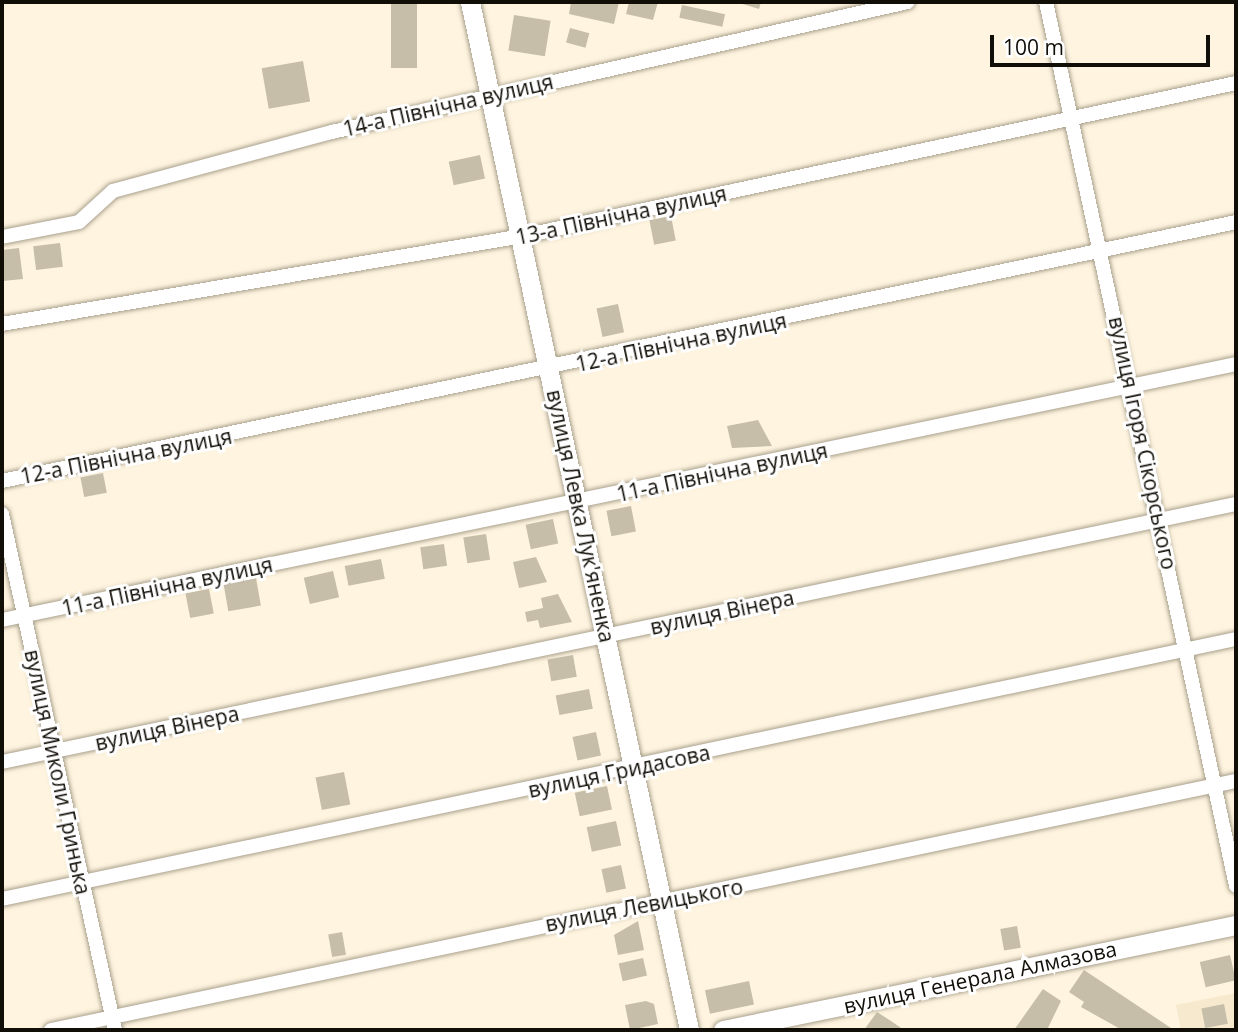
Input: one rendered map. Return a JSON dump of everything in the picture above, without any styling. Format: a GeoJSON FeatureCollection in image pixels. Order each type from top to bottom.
{"type":"FeatureCollection","features":[{"type":"Feature","properties":{"kind":"street","name":"вулиця Левка Лук'яненка"},"geometry":{"type":"LineString","coordinates":[[470,2],[523,236],[548,370],[579,502],[689,1030]]}},
{"type":"Feature","properties":{"kind":"street","name":"14-а Північна вулиця"},"geometry":{"type":"LineString","coordinates":[[2,237],[79,222],[113,191],[492,93],[908,2]]}},
{"type":"Feature","properties":{"kind":"street","name":"вулиця Ігоря Сікорського"},"geometry":{"type":"LineString","coordinates":[[1046,2],[1075,118],[1236,886]]}},
{"type":"Feature","properties":{"kind":"street","name":"13-а Північна вулиця"},"geometry":{"type":"LineString","coordinates":[[2,324],[523,236],[1236,83]]}},
{"type":"Feature","properties":{"kind":"street","name":"12-а Північна вулиця"},"geometry":{"type":"LineString","coordinates":[[2,481],[548,370],[1236,222]]}},
{"type":"Feature","properties":{"kind":"street","name":"11-а Північна вулиця"},"geometry":{"type":"LineString","coordinates":[[2,620],[1236,364]]}},
{"type":"Feature","properties":{"kind":"street","name":"вулиця Вінера"},"geometry":{"type":"LineString","coordinates":[[2,762],[1236,503]]}},
{"type":"Feature","properties":{"kind":"street","name":"вулиця Миколи Гринька"},"geometry":{"type":"LineString","coordinates":[[2,514],[114,1024]]}},
{"type":"Feature","properties":{"kind":"street","name":"вулиця Гридасова"},"geometry":{"type":"LineString","coordinates":[[2,900],[1236,639]]}},
{"type":"Feature","properties":{"kind":"street","name":"вулиця Левицького"},"geometry":{"type":"LineString","coordinates":[[51,1030],[114,1024],[486,935],[663,904],[1236,781]]}},
{"type":"Feature","properties":{"kind":"street","name":"вулиця Генерала Алмазова"},"geometry":{"type":"LineString","coordinates":[[723,1030],[1236,925]]}},
{"type":"Feature","properties":{"kind":"shaded area"},"geometry":{"type":"Polygon","coordinates":[[[1236,993],[1236,1030],[1181,1030],[1176,1005],[1236,993]]]}},
{"type":"Feature","properties":{"kind":"building"},"geometry":{"type":"Polygon","coordinates":[[[391,2],[417,2],[417,68],[391,68],[391,2]]]}},
{"type":"Feature","properties":{"kind":"building"},"geometry":{"type":"Polygon","coordinates":[[[571,2],[619,2],[614,24],[569,14],[571,2]]]}},
{"type":"Feature","properties":{"kind":"building"},"geometry":{"type":"Polygon","coordinates":[[[629,2],[658,2],[653,20],[626,14],[629,2]]]}},
{"type":"Feature","properties":{"kind":"building"},"geometry":{"type":"Polygon","coordinates":[[[736,2],[761,2],[759,9],[736,2]]]}},
{"type":"Feature","properties":{"kind":"building"},"geometry":{"type":"Polygon","coordinates":[[[682,5],[725,14],[722,27],[679,18],[682,5]]]}},
{"type":"Feature","properties":{"kind":"building"},"geometry":{"type":"Polygon","coordinates":[[[514,15],[551,21],[545,56],[508,51],[514,15]]]}},
{"type":"Feature","properties":{"kind":"building"},"geometry":{"type":"Polygon","coordinates":[[[570,28],[589,33],[585,48],[566,42],[570,28]]]}},
{"type":"Feature","properties":{"kind":"building"},"geometry":{"type":"Polygon","coordinates":[[[303,61],[310,101],[269,109],[262,68],[303,61]]]}},
{"type":"Feature","properties":{"kind":"building"},"geometry":{"type":"Polygon","coordinates":[[[480,155],[485,178],[454,185],[449,162],[480,155]]]}},
{"type":"Feature","properties":{"kind":"building"},"geometry":{"type":"Polygon","coordinates":[[[671,216],[676,241],[654,245],[649,220],[671,216]]]}},
{"type":"Feature","properties":{"kind":"building"},"geometry":{"type":"Polygon","coordinates":[[[60,243],[63,267],[36,270],[33,246],[60,243]]]}},
{"type":"Feature","properties":{"kind":"building"},"geometry":{"type":"Polygon","coordinates":[[[19,248],[23,279],[3,281],[2,250],[19,248]]]}},
{"type":"Feature","properties":{"kind":"building"},"geometry":{"type":"Polygon","coordinates":[[[618,304],[624,332],[603,337],[596,309],[618,304]]]}},
{"type":"Feature","properties":{"kind":"building"},"geometry":{"type":"Polygon","coordinates":[[[758,420],[772,446],[732,448],[727,426],[758,420]]]}},
{"type":"Feature","properties":{"kind":"building"},"geometry":{"type":"Polygon","coordinates":[[[103,473],[107,493],[84,497],[80,477],[103,473]]]}},
{"type":"Feature","properties":{"kind":"building"},"geometry":{"type":"Polygon","coordinates":[[[631,506],[636,532],[611,536],[606,511],[631,506]]]}},
{"type":"Feature","properties":{"kind":"building"},"geometry":{"type":"Polygon","coordinates":[[[553,519],[558,543],[531,549],[526,525],[553,519]]]}},
{"type":"Feature","properties":{"kind":"building"},"geometry":{"type":"Polygon","coordinates":[[[486,534],[490,560],[467,563],[463,538],[486,534]]]}},
{"type":"Feature","properties":{"kind":"building"},"geometry":{"type":"Polygon","coordinates":[[[444,544],[447,566],[423,569],[420,547],[444,544]]]}},
{"type":"Feature","properties":{"kind":"building"},"geometry":{"type":"Polygon","coordinates":[[[536,557],[547,582],[519,588],[513,562],[536,557]]]}},
{"type":"Feature","properties":{"kind":"building"},"geometry":{"type":"Polygon","coordinates":[[[381,559],[385,579],[348,586],[345,566],[381,559]]]}},
{"type":"Feature","properties":{"kind":"building"},"geometry":{"type":"Polygon","coordinates":[[[333,571],[339,597],[310,604],[304,578],[333,571]]]}},
{"type":"Feature","properties":{"kind":"building"},"geometry":{"type":"Polygon","coordinates":[[[256,578],[261,606],[228,611],[224,584],[256,578]]]}},
{"type":"Feature","properties":{"kind":"building"},"geometry":{"type":"Polygon","coordinates":[[[209,589],[214,614],[190,618],[185,594],[209,589]]]}},
{"type":"Feature","properties":{"kind":"building"},"geometry":{"type":"Polygon","coordinates":[[[558,594],[572,622],[540,628],[538,620],[527,622],[525,612],[543,608],[541,598],[558,594]]]}},
{"type":"Feature","properties":{"kind":"building"},"geometry":{"type":"Polygon","coordinates":[[[573,655],[577,677],[551,681],[547,660],[573,655]]]}},
{"type":"Feature","properties":{"kind":"building"},"geometry":{"type":"Polygon","coordinates":[[[589,689],[593,709],[559,715],[556,695],[589,689]]]}},
{"type":"Feature","properties":{"kind":"building"},"geometry":{"type":"Polygon","coordinates":[[[596,732],[601,755],[578,760],[573,737],[596,732]]]}},
{"type":"Feature","properties":{"kind":"building"},"geometry":{"type":"Polygon","coordinates":[[[344,772],[350,804],[322,810],[316,778],[344,772]]]}},
{"type":"Feature","properties":{"kind":"building"},"geometry":{"type":"Polygon","coordinates":[[[607,786],[612,809],[580,816],[575,793],[607,786]]]}},
{"type":"Feature","properties":{"kind":"building"},"geometry":{"type":"Polygon","coordinates":[[[616,821],[621,845],[592,852],[587,827],[616,821]]]}},
{"type":"Feature","properties":{"kind":"building"},"geometry":{"type":"Polygon","coordinates":[[[621,865],[626,888],[606,893],[601,869],[621,865]]]}},
{"type":"Feature","properties":{"kind":"building"},"geometry":{"type":"Polygon","coordinates":[[[638,921],[644,950],[618,955],[614,935],[638,921]]]}},
{"type":"Feature","properties":{"kind":"building"},"geometry":{"type":"Polygon","coordinates":[[[1017,926],[1021,948],[1004,951],[1000,929],[1017,926]]]}},
{"type":"Feature","properties":{"kind":"building"},"geometry":{"type":"Polygon","coordinates":[[[342,932],[346,955],[332,957],[328,934],[342,932]]]}},
{"type":"Feature","properties":{"kind":"building"},"geometry":{"type":"Polygon","coordinates":[[[1230,955],[1236,980],[1206,987],[1200,962],[1230,955]]]}},
{"type":"Feature","properties":{"kind":"building"},"geometry":{"type":"Polygon","coordinates":[[[643,958],[647,976],[623,981],[619,964],[643,958]]]}},
{"type":"Feature","properties":{"kind":"building"},"geometry":{"type":"Polygon","coordinates":[[[1084,970],[1174,1030],[1122,1030],[1081,1007],[1084,1002],[1069,992],[1084,970]]]}},
{"type":"Feature","properties":{"kind":"building"},"geometry":{"type":"Polygon","coordinates":[[[749,981],[754,1004],[710,1014],[705,990],[749,981]]]}},
{"type":"Feature","properties":{"kind":"building"},"geometry":{"type":"Polygon","coordinates":[[[1043,989],[1061,1001],[1047,1030],[1014,1030],[1043,989]]]}},
{"type":"Feature","properties":{"kind":"building"},"geometry":{"type":"Polygon","coordinates":[[[646,1001],[654,1004],[658,1024],[630,1030],[625,1005],[646,1001]]]}},
{"type":"Feature","properties":{"kind":"building"},"geometry":{"type":"Polygon","coordinates":[[[1224,1004],[1228,1024],[1205,1028],[1201,1008],[1224,1004]]]}},
{"type":"Feature","properties":{"kind":"building"},"geometry":{"type":"Polygon","coordinates":[[[877,1012],[891,1021],[904,1030],[864,1030],[877,1012]]]}}]}
